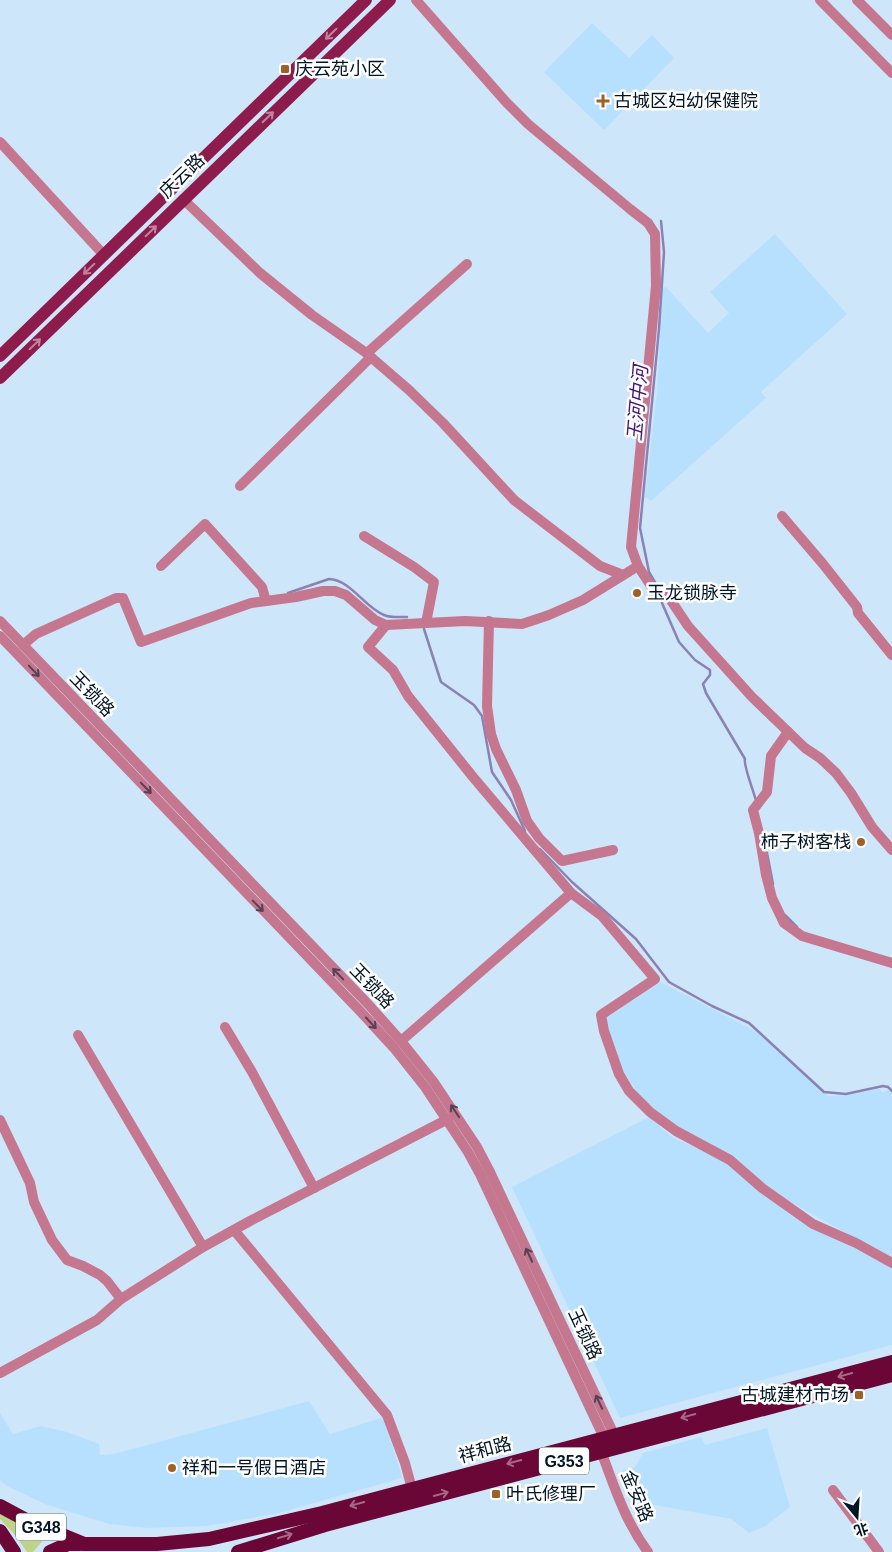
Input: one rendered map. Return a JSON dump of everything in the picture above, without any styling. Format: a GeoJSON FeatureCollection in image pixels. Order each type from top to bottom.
{"type":"FeatureCollection","features":[{"type":"Feature","properties":{"kind":"highway","name":"祥和路"},"geometry":{"type":"LineString","coordinates":[[238,1552],[299,1532],[892,1362]]}},
{"type":"Feature","properties":{"kind":"highway","name":"祥和路"},"geometry":{"type":"LineString","coordinates":[[84,1544],[166,1543],[218,1537],[892,1375]]}},
{"type":"Feature","properties":{"kind":"highway","name":"G348"},"geometry":{"type":"LineString","coordinates":[[0,1506],[26,1520],[102,1552]]}},
{"type":"Feature","properties":{"kind":"highway","name":"G348"},"geometry":{"type":"LineString","coordinates":[[0,1531],[14,1552]]}},
{"type":"Feature","properties":{"kind":"highway","name":"G348"},"geometry":{"type":"LineString","coordinates":[[50,1552],[68,1544],[84,1544]]}},
{"type":"Feature","properties":{"kind":"main road","name":"庆云路"},"geometry":{"type":"LineString","coordinates":[[0,356],[366,0]]}},
{"type":"Feature","properties":{"kind":"main road","name":"庆云路"},"geometry":{"type":"LineString","coordinates":[[0,378],[390,0]]}},
{"type":"Feature","properties":{"kind":"street"},"geometry":{"type":"LineString","coordinates":[[416,0],[506,102],[528,124],[648,223],[655,234],[656,286],[631,547],[638,566],[655,592],[668,596],[688,626],[707,649],[752,697],[805,748],[820,758],[836,773],[852,793],[872,827],[892,850]]}},
{"type":"Feature","properties":{"kind":"street"},"geometry":{"type":"LineString","coordinates":[[820,0],[892,73]]}},
{"type":"Feature","properties":{"kind":"street"},"geometry":{"type":"LineString","coordinates":[[857,0],[892,35]]}},
{"type":"Feature","properties":{"kind":"street"},"geometry":{"type":"LineString","coordinates":[[0,142],[103,254]]}},
{"type":"Feature","properties":{"kind":"street"},"geometry":{"type":"LineString","coordinates":[[183,199],[241,256],[273,284],[312,315],[369,355],[409,390],[443,423],[514,500],[600,566],[623,575]]}},
{"type":"Feature","properties":{"kind":"street"},"geometry":{"type":"LineString","coordinates":[[240,486],[369,355],[467,264]]}},
{"type":"Feature","properties":{"kind":"street"},"geometry":{"type":"LineString","coordinates":[[782,516],[823,564],[857,607],[858,613],[892,655]]}},
{"type":"Feature","properties":{"kind":"street"},"geometry":{"type":"LineString","coordinates":[[160,566],[206,524],[262,587],[266,601]]}},
{"type":"Feature","properties":{"kind":"street"},"geometry":{"type":"LineString","coordinates":[[364,536],[414,566],[434,582],[426,623]]}},
{"type":"Feature","properties":{"kind":"street"},"geometry":{"type":"LineString","coordinates":[[23,645],[36,634],[116,598],[123,598],[142,642],[251,603],[323,591],[334,591],[346,595],[375,620],[386,625],[489,621],[522,624],[549,615],[583,600],[638,566]]}},
{"type":"Feature","properties":{"kind":"street","name":"玉锁路"},"geometry":{"type":"LineString","coordinates":[[0,621],[401,1041],[449,1102],[489,1170],[610,1444]]}},
{"type":"Feature","properties":{"kind":"street"},"geometry":{"type":"LineString","coordinates":[[489,621],[488,719],[498,756],[516,790],[527,821],[539,838],[562,861],[613,850]]}},
{"type":"Feature","properties":{"kind":"street"},"geometry":{"type":"LineString","coordinates":[[386,625],[368,647],[393,670],[408,696],[473,778],[571,893],[602,916],[655,980],[601,1015],[604,1031],[619,1074],[634,1097],[662,1122],[730,1160],[762,1188],[813,1224],[856,1242],[892,1263]]}},
{"type":"Feature","properties":{"kind":"street","name":"玉锁路"},"geometry":{"type":"LineString","coordinates":[[0,636],[377,1029],[425,1087],[448,1119],[480,1174],[610,1444]]}},
{"type":"Feature","properties":{"kind":"street"},"geometry":{"type":"LineString","coordinates":[[788,732],[771,756],[767,792],[753,810],[760,833],[766,875],[772,898],[784,923],[798,934],[892,963]]}},
{"type":"Feature","properties":{"kind":"street"},"geometry":{"type":"LineString","coordinates":[[401,1041],[571,893]]}},
{"type":"Feature","properties":{"kind":"street"},"geometry":{"type":"LineString","coordinates":[[225,1027],[252,1072],[314,1188]]}},
{"type":"Feature","properties":{"kind":"street"},"geometry":{"type":"LineString","coordinates":[[78,1036],[203,1247]]}},
{"type":"Feature","properties":{"kind":"street"},"geometry":{"type":"LineString","coordinates":[[0,1373],[97,1320],[122,1299],[203,1247],[448,1119]]}},
{"type":"Feature","properties":{"kind":"street"},"geometry":{"type":"LineString","coordinates":[[0,1120],[30,1183],[34,1202],[52,1240],[67,1260],[100,1275],[122,1299]]}},
{"type":"Feature","properties":{"kind":"street"},"geometry":{"type":"LineString","coordinates":[[234,1230],[387,1415],[405,1463],[412,1489]]}},
{"type":"Feature","properties":{"kind":"street","name":"金安路"},"geometry":{"type":"LineString","coordinates":[[610,1444],[622,1509],[648,1552]]}},
{"type":"Feature","properties":{"kind":"street"},"geometry":{"type":"LineString","coordinates":[[833,1490],[879,1552]]}},
{"type":"Feature","properties":{"kind":"shaded area","name":"古城区妇幼保健院"},"geometry":{"type":"Polygon","coordinates":[[[592,23],[629,58],[652,35],[674,58],[604,130],[544,72],[592,23]]]}},
{"type":"Feature","properties":{"kind":"shaded area"},"geometry":{"type":"Polygon","coordinates":[[[775,234],[847,314],[761,392],[766,398],[651,501],[645,497],[657,391],[663,288],[666,287],[708,333],[729,313],[710,292],[775,234]]]}},
{"type":"Feature","properties":{"kind":"shaded area"},"geometry":{"type":"Polygon","coordinates":[[[660,982],[755,1031],[828,1096],[850,1095],[879,1089],[883,1093],[887,1089],[892,1093],[892,1259],[766,1188],[672,1124],[642,1099],[623,1072],[611,1042],[606,1018],[660,982]]]}},
{"type":"Feature","properties":{"kind":"shaded area"},"geometry":{"type":"Polygon","coordinates":[[[649,1117],[672,1137],[728,1162],[818,1229],[892,1268],[892,1345],[620,1418],[512,1187],[649,1117]]]}},
{"type":"Feature","properties":{"kind":"shaded area","name":"祥和一号假日酒店"},"geometry":{"type":"Polygon","coordinates":[[[309,1401],[330,1434],[384,1417],[402,1478],[279,1513],[207,1526],[148,1528],[109,1524],[45,1504],[7,1486],[0,1480],[0,1413],[13,1434],[41,1426],[67,1432],[99,1444],[100,1455],[114,1454],[309,1401]]]}},
{"type":"Feature","properties":{"kind":"shaded area"},"geometry":{"type":"Polygon","coordinates":[[[767,1428],[790,1507],[764,1527],[749,1533],[731,1519],[628,1500],[623,1470],[635,1467],[643,1453],[701,1437],[705,1445],[767,1428]]]}},
{"type":"Feature","properties":{"kind":"green space"},"geometry":{"type":"Polygon","coordinates":[[[0,1514],[46,1535],[46,1537],[33,1552],[27,1552],[16,1536],[0,1519],[0,1514]]]}},
{"type":"Feature","properties":{"kind":"waterway","name":"玉河中河"},"geometry":{"type":"LineString","coordinates":[[656,584],[649,572],[640,528],[659,329],[664,252],[661,221]]}},
{"type":"Feature","properties":{"kind":"waterway"},"geometry":{"type":"LineString","coordinates":[[288,593],[329,579],[344,584],[384,615],[407,617]]}},
{"type":"Feature","properties":{"kind":"waterway","name":"玉河中河"},"geometry":{"type":"LineString","coordinates":[[662,603],[679,642],[695,660],[710,670],[710,675],[703,684],[706,693],[745,759],[747,773],[756,801]]}},
{"type":"Feature","properties":{"kind":"waterway"},"geometry":{"type":"LineString","coordinates":[[424,629],[441,682],[474,705],[482,716],[492,772],[511,800],[525,831]]}},
{"type":"Feature","properties":{"kind":"waterway"},"geometry":{"type":"LineString","coordinates":[[540,849],[572,882],[636,939],[669,982],[712,1006],[749,1023],[824,1092],[846,1094],[883,1086],[888,1087],[892,1091]]}},
{"type":"Feature","properties":{"kind":"waterway","name":"玉河中河"},"geometry":{"type":"LineString","coordinates":[[767,853],[773,884]]}},
{"type":"Feature","properties":{"kind":"waterway","name":"玉河中河"},"geometry":{"type":"LineString","coordinates":[[785,915],[797,927]]}},
{"type":"Feature","properties":{"kind":"place","name":"庆云苑小区"},"geometry":{"type":"Point","coordinates":[285,69]}},
{"type":"Feature","properties":{"kind":"place","name":"古城区妇幼保健院"},"geometry":{"type":"Point","coordinates":[603,101]}},
{"type":"Feature","properties":{"kind":"place","name":"玉龙锁脉寺"},"geometry":{"type":"Point","coordinates":[637,593]}},
{"type":"Feature","properties":{"kind":"place","name":"柿子树客栈"},"geometry":{"type":"Point","coordinates":[861,842]}},
{"type":"Feature","properties":{"kind":"place","name":"古城建材市场"},"geometry":{"type":"Point","coordinates":[859,1395]}},
{"type":"Feature","properties":{"kind":"place","name":"祥和一号假日酒店"},"geometry":{"type":"Point","coordinates":[172,1468]}},
{"type":"Feature","properties":{"kind":"place","name":"叶氏修理厂"},"geometry":{"type":"Point","coordinates":[496,1494]}}]}
